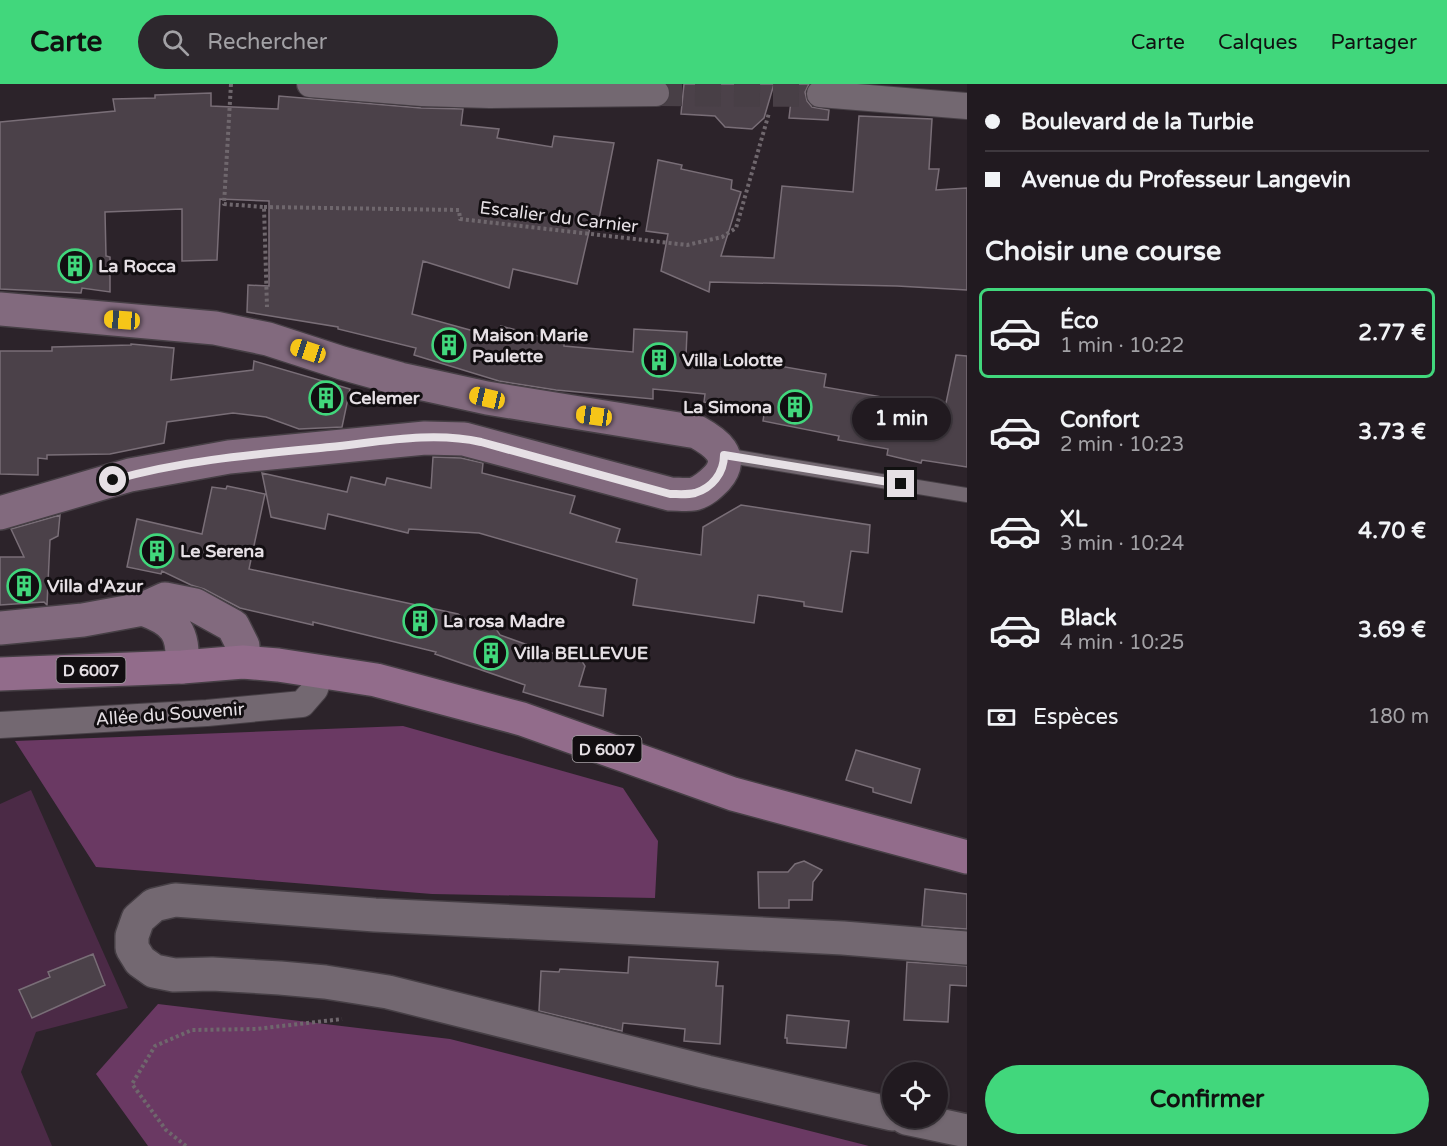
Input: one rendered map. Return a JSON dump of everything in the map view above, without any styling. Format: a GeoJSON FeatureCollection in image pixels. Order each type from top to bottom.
{"type":"FeatureCollection","features":[{"type":"Feature","properties":{"kind":"main road"},"geometry":{"type":"LineString","coordinates":[[0,309],[215,328],[268,339],[381,374],[487,398],[697,432],[714,442],[724,455],[721,474],[708,487],[693,494],[670,494],[465,439],[425,438],[383,441],[229,457],[130,475],[0,513]]}},
{"type":"Feature","properties":{"kind":"main road"},"geometry":{"type":"LineString","coordinates":[[0,628],[83,620],[143,609],[165,598],[195,605],[233,627],[243,646],[243,662]]}},
{"type":"Feature","properties":{"kind":"main road"},"geometry":{"type":"LineString","coordinates":[[143,609],[165,617],[179,634],[183,650],[182,667]]}},
{"type":"Feature","properties":{"kind":"main road","name":"D 6007"},"geometry":{"type":"LineString","coordinates":[[0,674],[182,667],[243,662],[376,680],[522,719],[734,794],[967,857]]}},
{"type":"Feature","properties":{"kind":"street"},"geometry":{"type":"LineString","coordinates":[[310,84],[422,93],[490,95],[656,93]]}},
{"type":"Feature","properties":{"kind":"street"},"geometry":{"type":"LineString","coordinates":[[820,94],[967,106]]}},
{"type":"Feature","properties":{"kind":"street","name":"Allée du Souvenir"},"geometry":{"type":"LineString","coordinates":[[0,725],[302,704],[315,689],[321,671]]}},
{"type":"Feature","properties":{"kind":"street"},"geometry":{"type":"LineString","coordinates":[[882,1112],[707,1072],[388,992],[325,982],[212,974],[174,975],[154,971],[140,961],[132,948],[132,936],[138,919],[154,905],[175,900],[375,915],[843,939],[967,948]]}},
{"type":"Feature","properties":{"kind":"street"},"geometry":{"type":"LineString","coordinates":[[948,1127],[967,1131]]}},
{"type":"Feature","properties":{"kind":"lane"},"geometry":{"type":"LineString","coordinates":[[724,455],[967,495]]}},
{"type":"Feature","properties":{"kind":"path"},"geometry":{"type":"LineString","coordinates":[[231,84],[224,204],[264,207],[268,339]]}},
{"type":"Feature","properties":{"kind":"path","name":"Escalier du Carnier"},"geometry":{"type":"LineString","coordinates":[[264,207],[459,210],[460,219],[687,246],[722,237],[736,228],[769,113]]}},
{"type":"Feature","properties":{"kind":"path"},"geometry":{"type":"LineString","coordinates":[[186,1146],[166,1130],[132,1084],[155,1046],[192,1030],[256,1029],[346,1018]]}},
{"type":"Feature","properties":{"kind":"shaded area"},"geometry":{"type":"Polygon","coordinates":[[[403,726],[623,788],[658,841],[655,898],[432,894],[96,867],[15,741],[403,726]]]}},
{"type":"Feature","properties":{"kind":"shaded area"},"geometry":{"type":"Polygon","coordinates":[[[31,790],[128,1008],[36,1032],[21,1072],[52,1146],[0,1146],[0,804],[31,790]]]}},
{"type":"Feature","properties":{"kind":"shaded area"},"geometry":{"type":"Polygon","coordinates":[[[158,1004],[450,1039],[869,1146],[148,1146],[96,1074],[158,1004]]]}},
{"type":"Feature","properties":{"kind":"building"},"geometry":{"type":"Polygon","coordinates":[[[684,84],[774,84],[764,118],[752,129],[725,127],[715,116],[681,114],[684,84]]]}},
{"type":"Feature","properties":{"kind":"building"},"geometry":{"type":"Polygon","coordinates":[[[793,84],[809,84],[805,92],[807,101],[812,107],[829,110],[828,120],[789,118],[793,84]]]}},
{"type":"Feature","properties":{"kind":"building"},"geometry":{"type":"Polygon","coordinates":[[[211,93],[211,106],[278,109],[279,96],[421,108],[463,109],[461,125],[499,129],[497,138],[552,147],[554,136],[614,143],[598,224],[591,223],[577,284],[513,269],[509,288],[423,261],[412,314],[499,338],[501,326],[564,343],[564,346],[633,352],[634,329],[687,332],[686,356],[739,361],[739,359],[826,374],[824,387],[945,408],[956,355],[967,356],[967,467],[922,460],[921,463],[887,455],[888,449],[838,440],[839,436],[763,421],[765,409],[704,402],[705,394],[653,389],[653,399],[556,390],[499,381],[414,355],[416,348],[338,329],[338,327],[247,312],[248,285],[269,286],[269,201],[220,199],[217,260],[182,261],[182,209],[105,212],[106,256],[110,257],[110,292],[82,288],[81,293],[0,289],[0,122],[115,111],[113,99],[211,93]]]}},
{"type":"Feature","properties":{"kind":"building"},"geometry":{"type":"Polygon","coordinates":[[[859,116],[932,119],[929,169],[939,169],[936,190],[967,188],[967,290],[897,286],[710,282],[709,292],[661,271],[668,234],[646,231],[658,160],[682,165],[681,169],[732,180],[731,189],[741,192],[721,256],[774,258],[782,186],[853,192],[859,116]]]}},
{"type":"Feature","properties":{"kind":"building"},"geometry":{"type":"Polygon","coordinates":[[[131,344],[174,348],[171,380],[253,370],[254,361],[350,389],[342,427],[299,429],[266,417],[233,413],[167,422],[164,443],[110,454],[47,455],[47,459],[38,458],[38,475],[0,474],[0,351],[52,351],[52,347],[131,344]]]}},
{"type":"Feature","properties":{"kind":"building"},"geometry":{"type":"Polygon","coordinates":[[[433,457],[461,458],[483,463],[482,473],[575,496],[570,513],[620,529],[616,542],[701,555],[703,527],[741,505],[870,525],[868,553],[851,551],[842,612],[804,606],[804,602],[758,595],[754,623],[633,605],[637,579],[479,533],[409,529],[408,533],[328,514],[325,529],[271,517],[262,473],[347,492],[351,477],[385,485],[387,478],[431,488],[433,457]]]}},
{"type":"Feature","properties":{"kind":"building"},"geometry":{"type":"Polygon","coordinates":[[[227,486],[265,494],[249,569],[458,614],[474,626],[483,622],[489,623],[500,635],[539,649],[562,656],[577,653],[585,666],[579,686],[606,689],[603,716],[523,692],[525,685],[435,654],[436,652],[313,622],[313,625],[240,608],[162,571],[161,574],[127,567],[137,519],[202,534],[212,487],[226,489],[227,486]]]}},
{"type":"Feature","properties":{"kind":"building"},"geometry":{"type":"Polygon","coordinates":[[[60,515],[58,536],[50,540],[47,605],[44,602],[0,605],[0,557],[24,557],[11,529],[60,515]]]}},
{"type":"Feature","properties":{"kind":"building"},"geometry":{"type":"Polygon","coordinates":[[[856,750],[920,769],[911,803],[873,792],[873,788],[846,780],[856,750]]]}},
{"type":"Feature","properties":{"kind":"building"},"geometry":{"type":"Polygon","coordinates":[[[804,861],[822,870],[813,882],[812,900],[789,900],[789,908],[759,908],[758,872],[788,872],[795,864],[804,861]]]}},
{"type":"Feature","properties":{"kind":"building"},"geometry":{"type":"Polygon","coordinates":[[[925,889],[967,894],[967,929],[922,926],[925,889]]]}},
{"type":"Feature","properties":{"kind":"building"},"geometry":{"type":"Polygon","coordinates":[[[93,954],[105,985],[32,1018],[19,990],[50,977],[48,972],[93,954]]]}},
{"type":"Feature","properties":{"kind":"building"},"geometry":{"type":"Polygon","coordinates":[[[629,957],[718,962],[716,986],[723,986],[720,1044],[684,1041],[685,1029],[623,1023],[622,1031],[539,1011],[541,971],[559,972],[560,969],[628,973],[629,957]]]}},
{"type":"Feature","properties":{"kind":"building"},"geometry":{"type":"Polygon","coordinates":[[[907,962],[967,966],[967,986],[950,985],[948,1022],[904,1020],[907,962]]]}},
{"type":"Feature","properties":{"kind":"building"},"geometry":{"type":"Polygon","coordinates":[[[787,1015],[849,1021],[846,1048],[787,1043],[787,1038],[785,1038],[787,1015]]]}},
{"type":"Feature","properties":{"kind":"tunnel"},"geometry":{"type":"LineString","coordinates":[[656,93],[820,94]]}},
{"type":"Feature","properties":{"kind":"place","name":"La Rocca"},"geometry":{"type":"Point","coordinates":[75,266]}},
{"type":"Feature","properties":{"kind":"place","name":"Maison Marie Paulette"},"geometry":{"type":"Point","coordinates":[449,345]}},
{"type":"Feature","properties":{"kind":"place","name":"Villa Lolotte"},"geometry":{"type":"Point","coordinates":[659,360]}},
{"type":"Feature","properties":{"kind":"place","name":"Celemer"},"geometry":{"type":"Point","coordinates":[326,398]}},
{"type":"Feature","properties":{"kind":"place","name":"La Simona"},"geometry":{"type":"Point","coordinates":[795,407]}},
{"type":"Feature","properties":{"kind":"place","name":"Le Serena"},"geometry":{"type":"Point","coordinates":[157,551]}},
{"type":"Feature","properties":{"kind":"place","name":"Villa d'Azur"},"geometry":{"type":"Point","coordinates":[24,586]}},
{"type":"Feature","properties":{"kind":"place","name":"La rosa Madre"},"geometry":{"type":"Point","coordinates":[420,621]}},
{"type":"Feature","properties":{"kind":"place","name":"Villa BELLEVUE"},"geometry":{"type":"Point","coordinates":[491,653]}},
{"type":"Feature","properties":{"kind":"route"},"geometry":{"type":"LineString","coordinates":[[113,480],[229,457],[425,438],[465,439],[481,442],[670,494],[693,494],[708,487],[721,474],[724,455],[901,484]]}}]}
